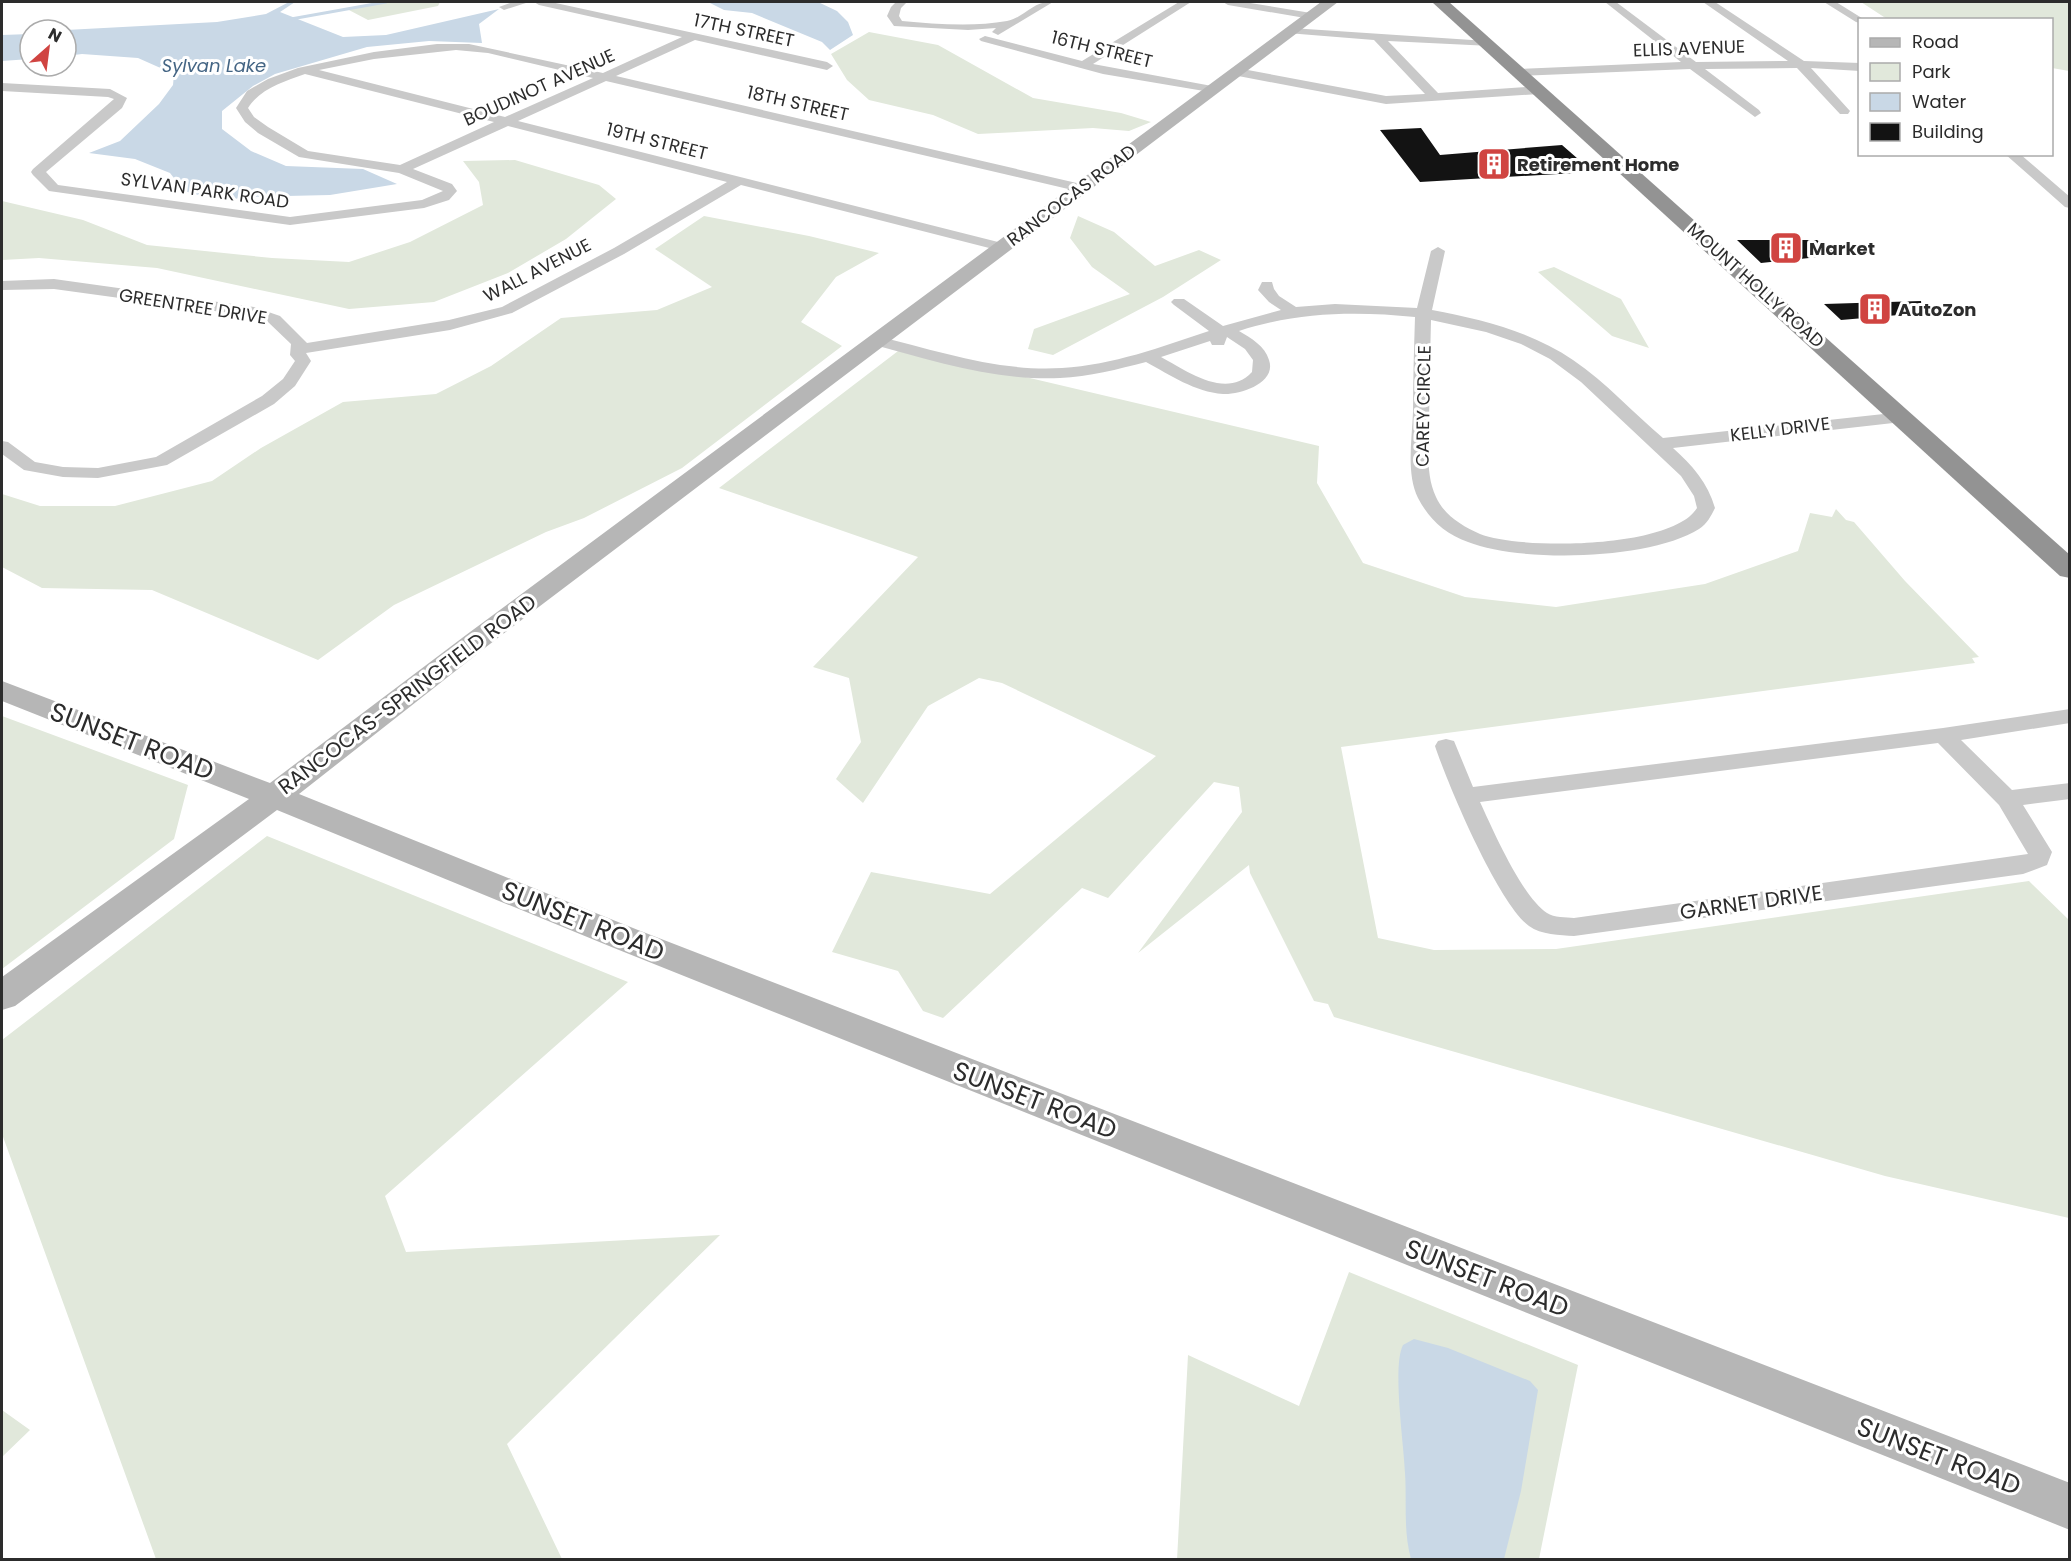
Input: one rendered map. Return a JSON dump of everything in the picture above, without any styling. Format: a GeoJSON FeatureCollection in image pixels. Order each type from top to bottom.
{"type":"FeatureCollection","features":[{"type":"Feature","properties":{"kind":"highway","name":"MOUNT HOLLY ROAD"},"geometry":{"type":"LineString","coordinates":[[1440,2],[2070,570]]}},
{"type":"Feature","properties":{"kind":"main road","name":"RANCOCAS ROAD"},"geometry":{"type":"LineString","coordinates":[[811,390],[1330,2]]}},
{"type":"Feature","properties":{"kind":"main road","name":"RANCOCAS-SPRINGFIELD ROAD"},"geometry":{"type":"LineString","coordinates":[[2,996],[273,796],[811,390]]}},
{"type":"Feature","properties":{"kind":"main road","name":"SUNSET ROAD"},"geometry":{"type":"LineString","coordinates":[[2,690],[273,796],[626,939],[2070,1507]]}},
{"type":"Feature","properties":{"kind":"street"},"geometry":{"type":"LineString","coordinates":[[504,7],[524,2]]}},
{"type":"Feature","properties":{"kind":"street","name":"17TH STREET"},"geometry":{"type":"LineString","coordinates":[[539,2],[827,66]]}},
{"type":"Feature","properties":{"kind":"street"},"geometry":{"type":"LineString","coordinates":[[903,2],[893,13],[893,19],[898,24],[968,27],[1010,24],[1048,2]]}},
{"type":"Feature","properties":{"kind":"street"},"geometry":{"type":"LineString","coordinates":[[1085,64],[1186,2]]}},
{"type":"Feature","properties":{"kind":"street"},"geometry":{"type":"LineString","coordinates":[[1228,2],[1311,16]]}},
{"type":"Feature","properties":{"kind":"street"},"geometry":{"type":"LineString","coordinates":[[1610,2],[1755,113]]}},
{"type":"Feature","properties":{"kind":"street"},"geometry":{"type":"LineString","coordinates":[[1708,2],[1799,63],[1844,111]]}},
{"type":"Feature","properties":{"kind":"street"},"geometry":{"type":"LineString","coordinates":[[1829,2],[1858,19]]}},
{"type":"Feature","properties":{"kind":"street","name":"16TH STREET"},"geometry":{"type":"LineString","coordinates":[[1010,24],[986,39],[1138,78],[1212,90]]}},
{"type":"Feature","properties":{"kind":"street"},"geometry":{"type":"LineString","coordinates":[[1291,31],[1487,44]]}},
{"type":"Feature","properties":{"kind":"street"},"geometry":{"type":"LineString","coordinates":[[1376,35],[1435,97]]}},
{"type":"Feature","properties":{"kind":"street","name":"BOUDINOT AVENUE"},"geometry":{"type":"LineString","coordinates":[[402,169],[692,37]]}},
{"type":"Feature","properties":{"kind":"street","name":"SYLVAN PARK ROAD"},"geometry":{"type":"LineString","coordinates":[[2,87],[110,93],[121,98],[118,105],[38,172],[54,188],[290,221],[424,204],[436,201],[448,194],[447,187],[402,169],[304,154],[263,130],[242,112],[242,104],[253,92],[282,77],[304,70],[422,48],[473,47],[506,54]]}},
{"type":"Feature","properties":{"kind":"street","name":"18TH STREET"},"geometry":{"type":"LineString","coordinates":[[506,54],[1081,188]]}},
{"type":"Feature","properties":{"kind":"street","name":"ELLIS AVENUE"},"geometry":{"type":"LineString","coordinates":[[1520,73],[1799,63],[1858,67]]}},
{"type":"Feature","properties":{"kind":"street","name":"19TH STREET"},"geometry":{"type":"LineString","coordinates":[[304,70],[1000,248]]}},
{"type":"Feature","properties":{"kind":"street"},"geometry":{"type":"LineString","coordinates":[[1237,72],[1378,99],[1539,90]]}},
{"type":"Feature","properties":{"kind":"street"},"geometry":{"type":"LineString","coordinates":[[2013,156],[2070,204]]}},
{"type":"Feature","properties":{"kind":"street","name":"WALL AVENUE"},"geometry":{"type":"LineString","coordinates":[[299,348],[450,325],[507,310],[619,251],[738,181]]}},
{"type":"Feature","properties":{"kind":"street","name":"CAREY CIRCLE"},"geometry":{"type":"LineString","coordinates":[[1224,331],[1293,312],[1347,308],[1423,315],[1480,324],[1522,338],[1559,357],[1658,444],[1694,480],[1705,501],[1706,508],[1699,520],[1677,533],[1657,540],[1543,550],[1508,547],[1474,538],[1447,524],[1431,505],[1422,477],[1423,315],[1438,251]]}},
{"type":"Feature","properties":{"kind":"street","name":"GREENTREE DRIVE"},"geometry":{"type":"LineString","coordinates":[[2,285],[54,284],[254,312],[274,319],[299,343],[299,348]]}},
{"type":"Feature","properties":{"kind":"street"},"geometry":{"type":"LineString","coordinates":[[1267,285],[1266,290],[1274,299],[1293,312]]}},
{"type":"Feature","properties":{"kind":"street"},"geometry":{"type":"LineString","coordinates":[[1149,357],[1208,386],[1226,389],[1243,386],[1255,380],[1260,372],[1260,356],[1251,346],[1179,302]]}},
{"type":"Feature","properties":{"kind":"street"},"geometry":{"type":"LineString","coordinates":[[877,341],[987,368],[1027,373],[1089,370],[1149,357],[1178,360],[1216,350],[1224,331]]}},
{"type":"Feature","properties":{"kind":"street"},"geometry":{"type":"LineString","coordinates":[[2,446],[30,466],[63,472],[98,473],[161,461],[277,394],[303,361],[298,355],[299,348]]}},
{"type":"Feature","properties":{"kind":"street","name":"KELLY DRIVE"},"geometry":{"type":"LineString","coordinates":[[1658,444],[1902,417]]}},
{"type":"Feature","properties":{"kind":"street"},"geometry":{"type":"LineString","coordinates":[[1465,796],[1943,735],[2070,716]]}},
{"type":"Feature","properties":{"kind":"street","name":"GARNET DRIVE"},"geometry":{"type":"LineString","coordinates":[[1446,746],[1465,796],[1521,903],[1537,919],[1548,924],[1574,927],[2033,863],[2039,859],[2040,852],[2007,799],[1943,735]]}},
{"type":"Feature","properties":{"kind":"street"},"geometry":{"type":"LineString","coordinates":[[2007,799],[2070,791]]}},
{"type":"Feature","properties":{"kind":"green space"},"geometry":{"type":"Polygon","coordinates":[[[386,2],[440,2],[438,6],[368,20],[347,9],[386,2]]]}},
{"type":"Feature","properties":{"kind":"green space"},"geometry":{"type":"Polygon","coordinates":[[[1861,2],[2069,3],[2069,71],[2053,68],[2053,18],[1885,18],[1861,2]]]}},
{"type":"Feature","properties":{"kind":"green space"},"geometry":{"type":"Polygon","coordinates":[[[869,32],[938,45],[1033,98],[1121,113],[1151,122],[1129,131],[1093,128],[978,134],[933,115],[869,100],[847,80],[831,54],[869,32]]]}},
{"type":"Feature","properties":{"kind":"green space"},"geometry":{"type":"Polygon","coordinates":[[[515,160],[599,185],[616,199],[566,239],[508,273],[434,302],[349,309],[157,268],[39,258],[2,260],[2,201],[83,220],[147,245],[272,258],[349,262],[410,242],[483,205],[479,182],[463,161],[515,160]]]}},
{"type":"Feature","properties":{"kind":"green space"},"geometry":{"type":"Polygon","coordinates":[[[704,216],[809,236],[879,253],[836,277],[801,322],[842,346],[682,468],[584,518],[546,532],[394,605],[318,660],[152,590],[42,588],[2,567],[2,494],[40,506],[115,506],[212,481],[261,448],[343,402],[436,394],[491,366],[561,318],[657,310],[712,287],[655,249],[704,216]]]}},
{"type":"Feature","properties":{"kind":"green space"},"geometry":{"type":"Polygon","coordinates":[[[1078,216],[1114,232],[1155,266],[1199,250],[1221,260],[1163,297],[1053,355],[1028,349],[1034,329],[1130,294],[1092,267],[1070,238],[1078,216]]]}},
{"type":"Feature","properties":{"kind":"green space"},"geometry":{"type":"Polygon","coordinates":[[[1554,267],[1621,299],[1649,348],[1612,336],[1538,272],[1554,267]]]}},
{"type":"Feature","properties":{"kind":"green space"},"geometry":{"type":"Polygon","coordinates":[[[902,348],[1319,446],[1317,483],[1363,563],[1465,597],[1556,607],[1705,584],[1798,551],[1810,513],[1832,517],[1836,509],[1846,520],[1854,522],[1905,581],[1979,657],[1972,658],[1975,663],[1341,747],[1378,938],[1434,950],[1556,949],[2029,881],[2069,920],[2069,1218],[1885,1176],[1334,1017],[1328,1004],[1314,1001],[1250,873],[1249,865],[1138,953],[1242,812],[1239,787],[1214,782],[1108,898],[1082,888],[943,1018],[923,1011],[898,971],[832,952],[871,872],[990,894],[1156,756],[1002,683],[979,678],[928,706],[863,803],[836,779],[861,742],[849,678],[813,667],[918,557],[719,488],[902,348]]]}},
{"type":"Feature","properties":{"kind":"green space"},"geometry":{"type":"Polygon","coordinates":[[[2,716],[188,785],[174,839],[2,969],[2,716]]]}},
{"type":"Feature","properties":{"kind":"green space"},"geometry":{"type":"Polygon","coordinates":[[[267,836],[628,982],[385,1196],[406,1252],[720,1235],[507,1444],[562,1559],[156,1559],[2,1134],[2,1040],[267,836]]]}},
{"type":"Feature","properties":{"kind":"green space"},"geometry":{"type":"Polygon","coordinates":[[[1349,1272],[1578,1365],[1539,1559],[1177,1560],[1188,1355],[1299,1406],[1349,1272]]]}},
{"type":"Feature","properties":{"kind":"green space"},"geometry":{"type":"Polygon","coordinates":[[[2,1410],[30,1430],[2,1457],[2,1410]]]}},
{"type":"Feature","properties":{"kind":"water","name":"Sylvan Lake"},"geometry":{"type":"Polygon","coordinates":[[[289,2],[295,2],[280,12],[343,37],[386,35],[499,9],[479,24],[482,43],[429,41],[367,47],[275,74],[253,86],[222,111],[222,129],[251,151],[286,166],[363,169],[397,184],[330,195],[247,197],[221,201],[184,191],[170,173],[135,159],[89,153],[120,141],[159,104],[173,85],[174,74],[138,58],[78,54],[78,29],[217,22],[266,14],[289,2]]]}},
{"type":"Feature","properties":{"kind":"water"},"geometry":{"type":"Polygon","coordinates":[[[708,2],[818,2],[837,11],[848,22],[853,35],[830,50],[822,42],[752,13],[724,10],[708,2]]]}},
{"type":"Feature","properties":{"kind":"water"},"geometry":{"type":"Polygon","coordinates":[[[18,34],[18,60],[2,61],[2,35],[18,34]]]}},
{"type":"Feature","properties":{"kind":"water"},"geometry":{"type":"Polygon","coordinates":[[[1414,1339],[1448,1348],[1530,1381],[1538,1390],[1521,1491],[1504,1559],[1411,1559],[1406,1527],[1399,1370],[1403,1345],[1414,1339]]]}},
{"type":"Feature","properties":{"kind":"building","name":"Retirement Home"},"geometry":{"type":"Polygon","coordinates":[[[1421,128],[1440,155],[1562,145],[1593,172],[1420,182],[1380,130],[1421,128]]]}},
{"type":"Feature","properties":{"kind":"building","name":"Market"},"geometry":{"type":"Polygon","coordinates":[[[1737,240],[1817,240],[1838,255],[1761,263],[1737,240]]]}},
{"type":"Feature","properties":{"kind":"building","name":"AutoZon"},"geometry":{"type":"Polygon","coordinates":[[[1921,301],[1922,313],[1841,320],[1824,304],[1921,301]]]}},
{"type":"Feature","properties":{"kind":"waterway"},"geometry":{"type":"LineString","coordinates":[[291,19],[386,2]]}},
{"type":"Feature","properties":{"kind":"place","name":"Retirement Home"},"geometry":{"type":"Point","coordinates":[1494,164]}},
{"type":"Feature","properties":{"kind":"place","name":"Market"},"geometry":{"type":"Point","coordinates":[1786,248]}},
{"type":"Feature","properties":{"kind":"place","name":"AutoZon"},"geometry":{"type":"Point","coordinates":[1875,309]}}]}
